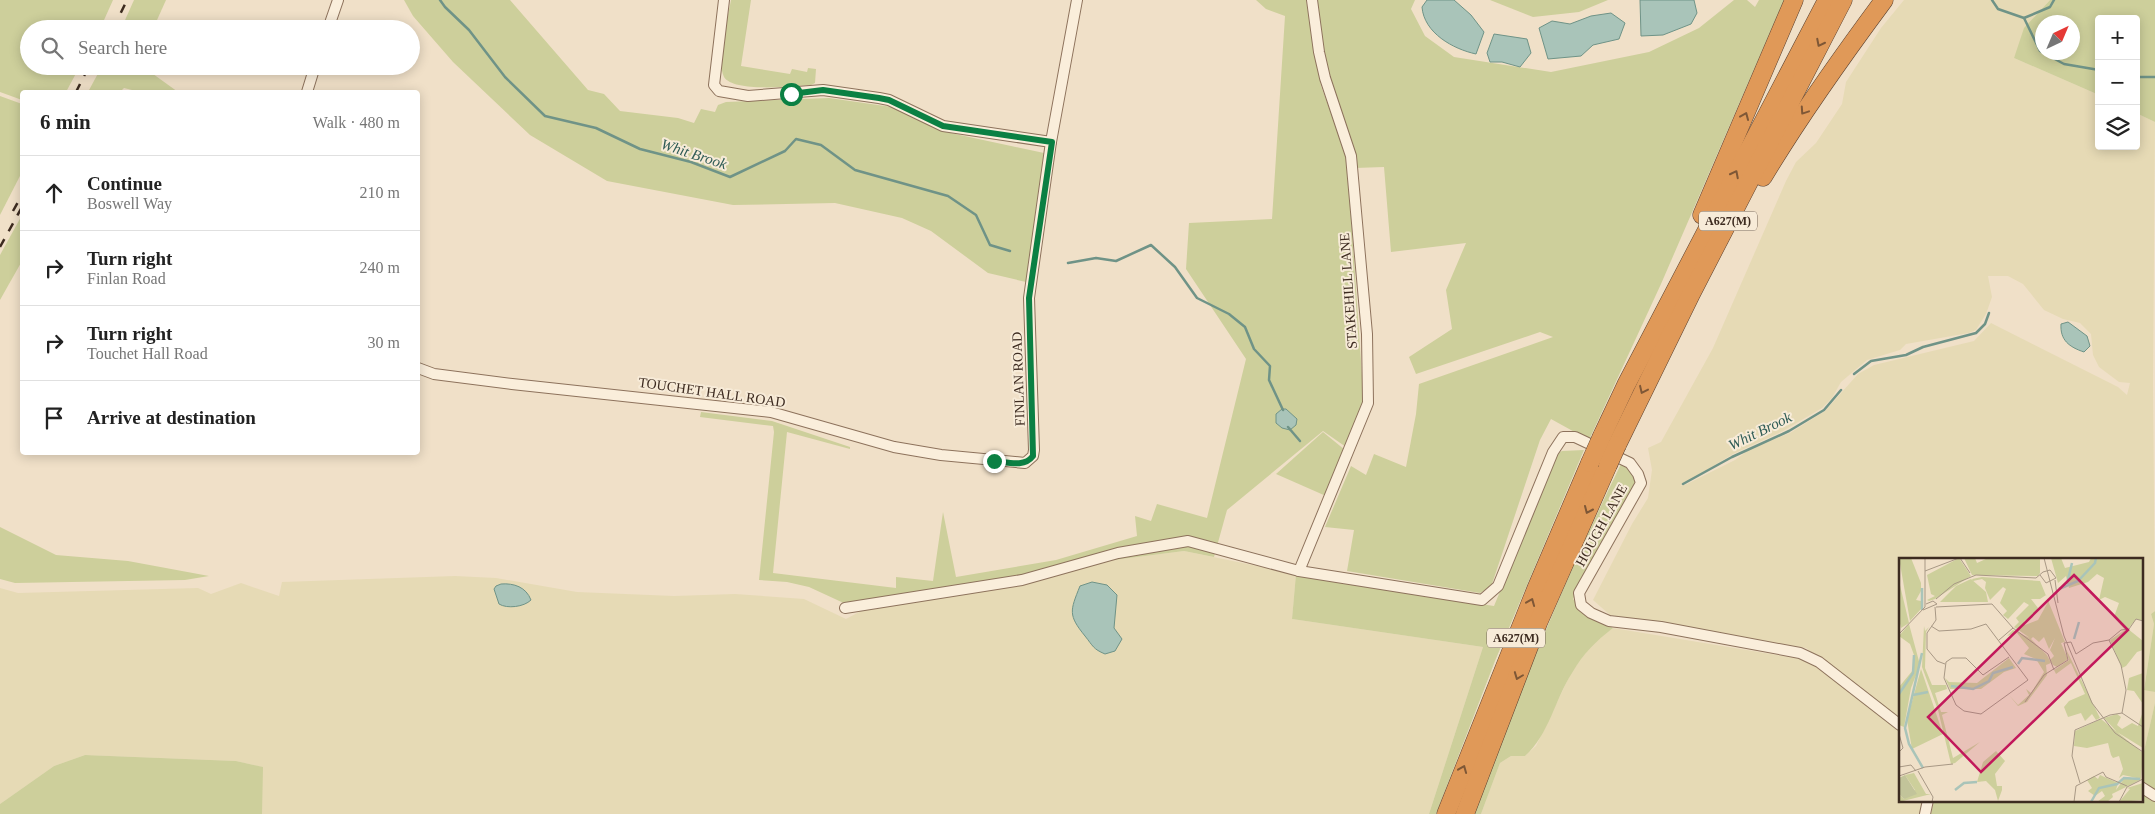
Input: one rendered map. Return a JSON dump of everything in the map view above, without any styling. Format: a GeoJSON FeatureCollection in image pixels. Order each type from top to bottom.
{"type":"FeatureCollection","features":[{"type":"Feature","properties":{"kind":"highway","name":"A627(M)"},"geometry":{"type":"LineString","coordinates":[[1465,814],[1538,623],[1608,466],[1610,440],[1626,384],[1712,193],[1794,0]]}},
{"type":"Feature","properties":{"kind":"highway","name":"A627(M)"},"geometry":{"type":"LineString","coordinates":[[1626,384],[1826,0]]}},
{"type":"Feature","properties":{"kind":"highway","name":"A627(M)"},"geometry":{"type":"LineString","coordinates":[[1658,360],[1844,0]]}},
{"type":"Feature","properties":{"kind":"highway","name":"A627(M)"},"geometry":{"type":"LineString","coordinates":[[1446,814],[1590,463],[1610,440],[1791,130],[1832,70],[1884,0]]}},
{"type":"Feature","properties":{"kind":"street"},"geometry":{"type":"LineString","coordinates":[[331,20],[338,0]]}},
{"type":"Feature","properties":{"kind":"street"},"geometry":{"type":"LineString","coordinates":[[724,0],[714,85],[719,91],[748,96],[823,90],[879,98],[889,100],[943,126],[1052,142]]}},
{"type":"Feature","properties":{"kind":"street","name":"FINLAN ROAD"},"geometry":{"type":"LineString","coordinates":[[1030,460],[1034,450],[1029,298],[1052,142],[1077,0]]}},
{"type":"Feature","properties":{"kind":"street","name":"STAKEHILL LANE"},"geometry":{"type":"LineString","coordinates":[[1299,571],[1368,403],[1366,334],[1351,156],[1325,78],[1319,52],[1312,0]]}},
{"type":"Feature","properties":{"kind":"street"},"geometry":{"type":"LineString","coordinates":[[308,90],[313,75]]}},
{"type":"Feature","properties":{"kind":"street","name":"TOUCHET HALL ROAD"},"geometry":{"type":"LineString","coordinates":[[420,369],[434,374],[512,384],[771,412],[894,447],[940,455],[1020,464],[1030,460]]}},
{"type":"Feature","properties":{"kind":"street","name":"HOUGH LANE"},"geometry":{"type":"LineString","coordinates":[[1299,571],[1482,600],[1498,586],[1553,452],[1564,437],[1575,437],[1630,463],[1638,474],[1641,483],[1579,593],[1581,604],[1591,613],[1609,621],[1661,626],[1800,653],[1819,662],[1899,724]]}},
{"type":"Feature","properties":{"kind":"street"},"geometry":{"type":"LineString","coordinates":[[846,608],[1022,580],[1118,553],[1188,540],[1299,571]]}},
{"type":"Feature","properties":{"kind":"street"},"geometry":{"type":"LineString","coordinates":[[2142,788],[2155,796]]}},
{"type":"Feature","properties":{"kind":"shaded area"},"geometry":{"type":"Polygon","coordinates":[[[1427,0],[1454,0],[1471,15],[1484,32],[1476,54],[1449,44],[1434,32],[1428,25],[1422,7],[1427,0]]]}},
{"type":"Feature","properties":{"kind":"shaded area"},"geometry":{"type":"Polygon","coordinates":[[[1640,0],[1694,0],[1697,13],[1691,24],[1663,35],[1641,36],[1640,0]]]}},
{"type":"Feature","properties":{"kind":"shaded area"},"geometry":{"type":"Polygon","coordinates":[[[1904,0],[2050,0],[2035,15],[2014,58],[2095,93],[2095,150],[2140,150],[2140,115],[2155,122],[2153,384],[2155,611],[2151,614],[2154,624],[2144,689],[2155,692],[2155,703],[2142,760],[2142,558],[1899,558],[1899,719],[1806,648],[1610,615],[1593,600],[1632,524],[1648,498],[1652,470],[1648,448],[1661,442],[1713,348],[1796,162],[1816,143],[1842,104],[1846,82],[1881,28],[1904,0]],[[1988,276],[1992,297],[1986,314],[1976,330],[1969,333],[1906,344],[1900,350],[1867,360],[1841,382],[1832,398],[1822,408],[1783,431],[1733,454],[1680,486],[1735,460],[1750,449],[1790,433],[1825,411],[1858,374],[1874,365],[1974,341],[1991,323],[2118,387],[2127,395],[2130,383],[2119,382],[2099,367],[2093,355],[2091,334],[2080,323],[2063,319],[2044,310],[2023,284],[2008,276],[1988,276]]]}},
{"type":"Feature","properties":{"kind":"shaded area"},"geometry":{"type":"Polygon","coordinates":[[[1611,13],[1625,23],[1619,39],[1593,45],[1581,56],[1548,59],[1539,28],[1552,21],[1570,24],[1591,16],[1611,13]]]}},
{"type":"Feature","properties":{"kind":"shaded area"},"geometry":{"type":"Polygon","coordinates":[[[1494,34],[1527,39],[1531,53],[1520,67],[1502,62],[1490,62],[1487,53],[1494,34]]]}},
{"type":"Feature","properties":{"kind":"shaded area"},"geometry":{"type":"Polygon","coordinates":[[[2068,322],[2087,336],[2090,346],[2084,352],[2074,348],[2064,339],[2061,324],[2068,322]]]}},
{"type":"Feature","properties":{"kind":"shaded area"},"geometry":{"type":"Polygon","coordinates":[[[1282,409],[1286,409],[1297,419],[1296,425],[1290,430],[1282,428],[1276,423],[1276,414],[1282,409]]]}},
{"type":"Feature","properties":{"kind":"shaded area"},"geometry":{"type":"Polygon","coordinates":[[[1184,551],[1296,574],[1292,619],[1483,647],[1429,814],[262,814],[262,767],[236,761],[85,755],[54,766],[0,804],[0,588],[18,593],[198,588],[211,594],[241,583],[279,596],[282,582],[455,576],[496,578],[577,592],[674,596],[735,594],[804,599],[846,619],[861,611],[1015,586],[1106,561],[1184,551]]]}},
{"type":"Feature","properties":{"kind":"shaded area"},"geometry":{"type":"Polygon","coordinates":[[[1092,582],[1107,585],[1117,595],[1114,628],[1122,639],[1115,651],[1105,654],[1092,645],[1073,618],[1074,601],[1080,586],[1092,582]]]}},
{"type":"Feature","properties":{"kind":"shaded area"},"geometry":{"type":"Polygon","coordinates":[[[501,584],[510,584],[523,589],[531,600],[515,606],[502,606],[499,604],[494,589],[501,584]]]}},
{"type":"Feature","properties":{"kind":"shaded area"},"geometry":{"type":"Polygon","coordinates":[[[1613,628],[1807,660],[1899,729],[1899,802],[1925,802],[1922,814],[1481,814],[1500,763],[1511,756],[1525,756],[1536,746],[1571,673],[1592,644],[1613,628]]]}},
{"type":"Feature","properties":{"kind":"green space"},"geometry":{"type":"Polygon","coordinates":[[[0,0],[113,0],[104,20],[20,20],[20,75],[75,75],[67,90],[20,90],[20,99],[0,92],[0,0]]]}},
{"type":"Feature","properties":{"kind":"green space"},"geometry":{"type":"Polygon","coordinates":[[[134,0],[166,0],[157,20],[125,20],[134,0]]]}},
{"type":"Feature","properties":{"kind":"green space"},"geometry":{"type":"Polygon","coordinates":[[[404,0],[510,0],[588,90],[604,94],[620,111],[678,118],[694,123],[701,109],[715,112],[718,105],[726,102],[829,98],[892,107],[946,132],[1044,153],[1026,282],[988,273],[931,231],[902,218],[835,203],[733,205],[607,181],[530,135],[453,62],[420,24],[420,20],[416,20],[404,0]]]}},
{"type":"Feature","properties":{"kind":"green space"},"geometry":{"type":"Polygon","coordinates":[[[731,0],[751,0],[741,66],[790,74],[792,69],[807,72],[808,68],[816,69],[815,83],[811,85],[751,87],[730,82],[724,77],[721,61],[731,0]]]}},
{"type":"Feature","properties":{"kind":"green space"},"geometry":{"type":"Polygon","coordinates":[[[1256,0],[1306,0],[1321,86],[1347,157],[1364,405],[1346,447],[1323,431],[1227,510],[1214,557],[1184,551],[1106,561],[1015,586],[861,611],[809,587],[787,582],[759,580],[774,432],[773,426],[700,417],[701,412],[772,421],[850,447],[850,449],[787,432],[773,573],[896,588],[896,577],[933,581],[943,512],[956,577],[1056,560],[1137,536],[1135,516],[1151,521],[1157,504],[1207,518],[1246,359],[1186,269],[1189,223],[1272,219],[1285,16],[1266,9],[1256,0]]]}},
{"type":"Feature","properties":{"kind":"green space"},"geometry":{"type":"Polygon","coordinates":[[[1316,0],[1415,0],[1411,9],[1425,36],[1454,57],[1551,72],[1649,52],[1699,28],[1734,0],[1747,0],[1755,7],[1759,0],[1784,0],[1661,284],[1589,440],[1551,419],[1540,440],[1491,587],[1480,593],[1347,571],[1354,530],[1325,527],[1351,466],[1366,475],[1374,454],[1406,467],[1416,414],[1419,384],[1553,337],[1540,332],[1416,374],[1409,357],[1452,329],[1446,290],[1466,243],[1391,252],[1384,167],[1355,168],[1326,61],[1316,0]]]}},
{"type":"Feature","properties":{"kind":"green space"},"geometry":{"type":"Polygon","coordinates":[[[1490,0],[1608,0],[1579,12],[1533,17],[1490,0]]]}},
{"type":"Feature","properties":{"kind":"green space"},"geometry":{"type":"Polygon","coordinates":[[[2050,0],[2155,0],[2155,122],[2140,115],[2140,15],[2095,15],[2095,93],[2014,58],[2024,28],[2035,16],[2035,60],[2080,60],[2080,15],[2036,15],[2050,0]]]}},
{"type":"Feature","properties":{"kind":"green space"},"geometry":{"type":"Polygon","coordinates":[[[97,75],[154,75],[175,90],[132,90],[124,88],[122,90],[89,90],[97,75]]]}},
{"type":"Feature","properties":{"kind":"green space"},"geometry":{"type":"Polygon","coordinates":[[[0,96],[20,103],[20,176],[0,215],[0,96]]]}},
{"type":"Feature","properties":{"kind":"green space"},"geometry":{"type":"Polygon","coordinates":[[[20,219],[20,265],[0,300],[0,255],[20,219]]]}},
{"type":"Feature","properties":{"kind":"green space"},"geometry":{"type":"Polygon","coordinates":[[[1323,432],[1345,450],[1326,496],[1276,474],[1323,432]]]}},
{"type":"Feature","properties":{"kind":"green space"},"geometry":{"type":"Polygon","coordinates":[[[1584,450],[1495,661],[1436,814],[1429,814],[1483,647],[1292,619],[1296,574],[1335,582],[1494,606],[1557,454],[1562,451],[1584,450]]]}},
{"type":"Feature","properties":{"kind":"green space"},"geometry":{"type":"Polygon","coordinates":[[[1621,464],[1634,473],[1636,486],[1584,576],[1573,599],[1589,616],[1613,628],[1590,648],[1576,666],[1546,727],[1533,747],[1525,756],[1511,756],[1500,763],[1481,814],[1472,814],[1561,594],[1621,464]]]}},
{"type":"Feature","properties":{"kind":"green space"},"geometry":{"type":"Polygon","coordinates":[[[0,527],[56,555],[128,561],[209,576],[185,580],[15,583],[0,579],[0,527]]]}},
{"type":"Feature","properties":{"kind":"green space"},"geometry":{"type":"Polygon","coordinates":[[[2155,611],[2155,692],[2144,690],[2154,624],[2151,614],[2155,611]]]}},
{"type":"Feature","properties":{"kind":"green space"},"geometry":{"type":"Polygon","coordinates":[[[2155,703],[2155,792],[2142,783],[2142,760],[2155,703]]]}},
{"type":"Feature","properties":{"kind":"green space"},"geometry":{"type":"Polygon","coordinates":[[[85,755],[236,761],[263,767],[262,814],[0,814],[0,804],[54,766],[85,755]]]}},
{"type":"Feature","properties":{"kind":"green space"},"geometry":{"type":"Polygon","coordinates":[[[2142,792],[2155,800],[2155,814],[1931,814],[1934,802],[2142,802],[2142,792]]]}},
{"type":"Feature","properties":{"kind":"waterway","name":"Whit Brook"},"geometry":{"type":"LineString","coordinates":[[440,0],[469,30],[505,77],[545,116],[596,128],[640,149],[691,162],[730,177],[785,151],[796,139],[821,145],[855,170],[948,196],[976,215],[990,245],[1010,251]]}},
{"type":"Feature","properties":{"kind":"waterway"},"geometry":{"type":"LineString","coordinates":[[1992,0],[1998,9],[2024,18],[2040,51],[2064,64],[2095,69]]}},
{"type":"Feature","properties":{"kind":"waterway"},"geometry":{"type":"LineString","coordinates":[[2024,18],[2050,7],[2054,0]]}},
{"type":"Feature","properties":{"kind":"waterway"},"geometry":{"type":"LineString","coordinates":[[2140,77],[2155,77]]}},
{"type":"Feature","properties":{"kind":"waterway","name":"Whit Brook"},"geometry":{"type":"LineString","coordinates":[[1068,263],[1096,258],[1116,261],[1151,245],[1175,267],[1197,298],[1229,314],[1245,327],[1254,349],[1270,366],[1269,380],[1283,410]]}},
{"type":"Feature","properties":{"kind":"waterway","name":"Whit Brook"},"geometry":{"type":"LineString","coordinates":[[1854,374],[1871,361],[1906,355],[1923,347],[1976,333],[1985,324],[1989,313]]}},
{"type":"Feature","properties":{"kind":"waterway","name":"Whit Brook"},"geometry":{"type":"LineString","coordinates":[[1683,484],[1732,457],[1789,431],[1824,410],[1841,390]]}},
{"type":"Feature","properties":{"kind":"waterway","name":"Whit Brook"},"geometry":{"type":"LineString","coordinates":[[1288,427],[1300,441]]}},
{"type":"Feature","properties":{"kind":"railway"},"geometry":{"type":"LineString","coordinates":[[117,20],[127,0]]}},
{"type":"Feature","properties":{"kind":"railway"},"geometry":{"type":"LineString","coordinates":[[77,90],[84,75]]}},
{"type":"Feature","properties":{"kind":"railway"},"geometry":{"type":"LineString","coordinates":[[13,211],[20,199]]}},
{"type":"Feature","properties":{"kind":"railway"},"geometry":{"type":"LineString","coordinates":[[0,247],[20,211]]}},
{"type":"Feature","properties":{"kind":"route"},"geometry":{"type":"LineString","coordinates":[[791,94],[823,90],[879,98],[889,100],[943,126],[1052,142],[1029,298],[1033,456],[1030,460],[1020,464],[994,461]]}}]}
